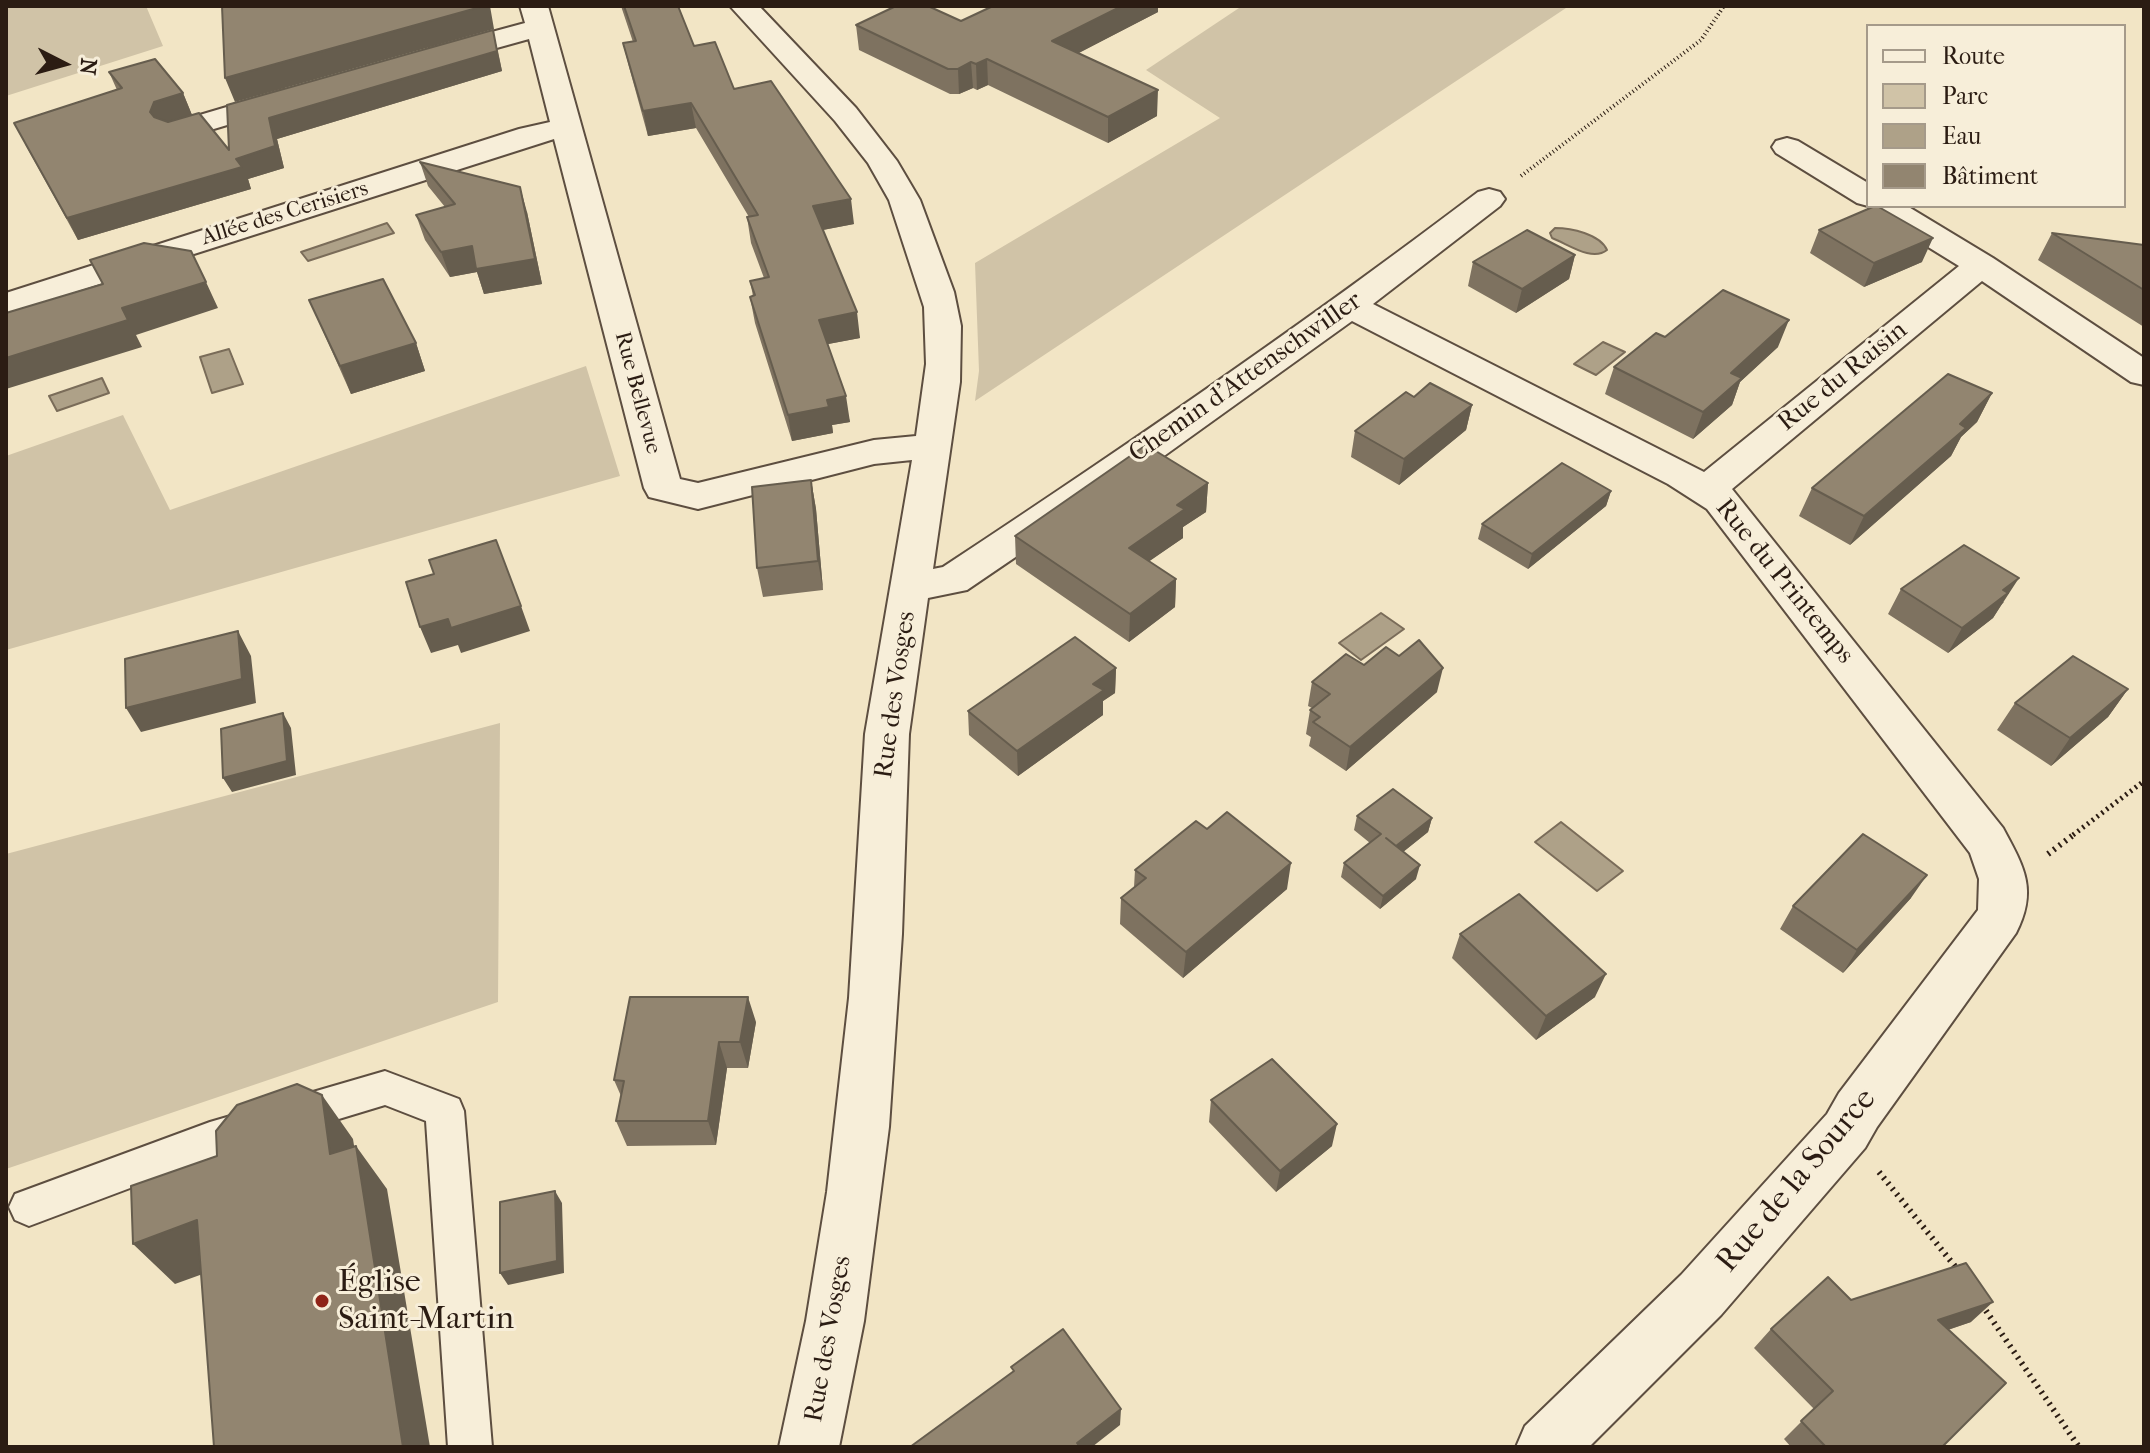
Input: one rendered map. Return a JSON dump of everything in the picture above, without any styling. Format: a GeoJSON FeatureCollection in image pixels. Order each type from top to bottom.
{"type":"FeatureCollection","features":[{"type":"Feature","properties":{"kind":"street","name":"Rue des Vosges"},"geometry":{"type":"LineString","coordinates":[[744,6],[859,128],[900,190],[940,304],[944,339],[943,374],[933,446],[887,737],[878,934],[862,1116],[829,1364],[809,1447]]}},
{"type":"Feature","properties":{"kind":"street","name":"Rue Bellevue"},"geometry":{"type":"LineString","coordinates":[[419,60],[509,34],[538,18],[663,488],[698,496],[874,452],[933,446]]}},
{"type":"Feature","properties":{"kind":"street"},"geometry":{"type":"LineString","coordinates":[[177,131],[314,91]]}},
{"type":"Feature","properties":{"kind":"street","name":"Allée des Cerisiers"},"geometry":{"type":"LineString","coordinates":[[6,304],[530,135],[566,128]]}},
{"type":"Feature","properties":{"kind":"street"},"geometry":{"type":"LineString","coordinates":[[1787,147],[1866,195]]}},
{"type":"Feature","properties":{"kind":"street","name":"Chemin d'Attenschwiller"},"geometry":{"type":"LineString","coordinates":[[911,586],[953,580],[1151,447],[1350,306],[1489,199]]}},
{"type":"Feature","properties":{"kind":"street"},"geometry":{"type":"LineString","coordinates":[[1887,208],[1981,265],[2144,374]]}},
{"type":"Feature","properties":{"kind":"street","name":"Rue du Raisin"},"geometry":{"type":"LineString","coordinates":[[1706,490],[1981,265]]}},
{"type":"Feature","properties":{"kind":"street","name":"Rue du Printemps"},"geometry":{"type":"LineString","coordinates":[[1350,306],[1706,490],[1737,518],[1987,841],[2000,866],[2005,885]]}},
{"type":"Feature","properties":{"kind":"street","name":"Rue de la Source"},"geometry":{"type":"LineString","coordinates":[[1546,1447],[1701,1295],[1846,1131],[1858,1110],[1999,919],[2005,903],[2005,885]]}},
{"type":"Feature","properties":{"kind":"lane"},"geometry":{"type":"LineString","coordinates":[[29,1207],[210,1140],[385,1088],[445,1111],[470,1447]]}},
{"type":"Feature","properties":{"kind":"path"},"geometry":{"type":"LineString","coordinates":[[1489,199],[1701,40],[1724,6]]}},
{"type":"Feature","properties":{"kind":"path"},"geometry":{"type":"LineString","coordinates":[[2005,885],[2144,781]]}},
{"type":"Feature","properties":{"kind":"path"},"geometry":{"type":"LineString","coordinates":[[1846,1131],[1965,1280]]}},
{"type":"Feature","properties":{"kind":"path"},"geometry":{"type":"LineString","coordinates":[[1973,1293],[2079,1447]]}},
{"type":"Feature","properties":{"kind":"green space"},"geometry":{"type":"Polygon","coordinates":[[[6,6],[146,6],[163,46],[6,96],[6,6]]]}},
{"type":"Feature","properties":{"kind":"green space"},"geometry":{"type":"Polygon","coordinates":[[[1242,6],[1569,6],[975,401],[979,371],[975,263],[1220,118],[1146,70],[1242,6]]]}},
{"type":"Feature","properties":{"kind":"green space"},"geometry":{"type":"Polygon","coordinates":[[[586,366],[620,476],[6,650],[6,456],[123,415],[170,510],[586,366]]]}},
{"type":"Feature","properties":{"kind":"green space"},"geometry":{"type":"Polygon","coordinates":[[[500,723],[498,1002],[6,1169],[6,854],[500,723]]]}},
{"type":"Feature","properties":{"kind":"water"},"geometry":{"type":"Polygon","coordinates":[[[387,223],[394,233],[308,261],[301,252],[387,223]]]}},
{"type":"Feature","properties":{"kind":"water"},"geometry":{"type":"Polygon","coordinates":[[[1555,228],[1592,236],[1607,250],[1594,254],[1580,251],[1552,238],[1550,233],[1555,228]]]}},
{"type":"Feature","properties":{"kind":"water"},"geometry":{"type":"Polygon","coordinates":[[[1603,342],[1625,352],[1596,375],[1574,364],[1603,342]]]}},
{"type":"Feature","properties":{"kind":"water"},"geometry":{"type":"Polygon","coordinates":[[[229,349],[243,384],[212,393],[200,357],[229,349]]]}},
{"type":"Feature","properties":{"kind":"water"},"geometry":{"type":"Polygon","coordinates":[[[102,378],[109,393],[57,411],[49,396],[102,378]]]}},
{"type":"Feature","properties":{"kind":"water"},"geometry":{"type":"Polygon","coordinates":[[[1381,613],[1404,629],[1361,660],[1339,643],[1381,613]]]}},
{"type":"Feature","properties":{"kind":"water"},"geometry":{"type":"Polygon","coordinates":[[[1561,822],[1623,871],[1597,891],[1535,842],[1561,822]]]}},
{"type":"Feature","properties":{"kind":"building"},"geometry":{"type":"Polygon","coordinates":[[[222,6],[484,6],[225,78],[222,6]]]}},
{"type":"Feature","properties":{"kind":"building"},"geometry":{"type":"Polygon","coordinates":[[[624,6],[678,6],[694,46],[715,42],[734,89],[771,81],[851,199],[813,206],[857,312],[819,320],[846,396],[827,400],[829,407],[788,415],[750,297],[755,295],[750,281],[769,277],[747,217],[758,215],[691,103],[643,111],[623,43],[636,41],[624,6]]]}},
{"type":"Feature","properties":{"kind":"building"},"geometry":{"type":"Polygon","coordinates":[[[896,6],[928,6],[961,21],[993,6],[1122,6],[1052,41],[1158,90],[1108,117],[987,59],[958,69],[948,69],[856,25],[896,6]]]}},
{"type":"Feature","properties":{"kind":"building"},"geometry":{"type":"Polygon","coordinates":[[[493,30],[497,51],[269,118],[275,146],[236,159],[242,167],[67,218],[14,123],[122,88],[109,72],[155,59],[183,93],[154,102],[150,112],[154,117],[168,122],[199,113],[229,150],[227,105],[493,30]]]}},
{"type":"Feature","properties":{"kind":"building"},"geometry":{"type":"Polygon","coordinates":[[[420,162],[520,187],[535,259],[476,269],[472,246],[441,252],[416,215],[455,204],[420,162]]]}},
{"type":"Feature","properties":{"kind":"building"},"geometry":{"type":"Polygon","coordinates":[[[1870,208],[1880,208],[1933,238],[1874,263],[1819,230],[1870,208]]]}},
{"type":"Feature","properties":{"kind":"building"},"geometry":{"type":"Polygon","coordinates":[[[1527,230],[1575,255],[1522,289],[1473,262],[1527,230]]]}},
{"type":"Feature","properties":{"kind":"building"},"geometry":{"type":"Polygon","coordinates":[[[2052,233],[2144,245],[2144,290],[2052,233]]]}},
{"type":"Feature","properties":{"kind":"building"},"geometry":{"type":"Polygon","coordinates":[[[144,243],[191,251],[206,282],[122,308],[128,320],[6,358],[6,313],[103,284],[90,260],[144,243]]]}},
{"type":"Feature","properties":{"kind":"building"},"geometry":{"type":"Polygon","coordinates":[[[383,279],[416,343],[340,366],[309,300],[383,279]]]}},
{"type":"Feature","properties":{"kind":"building"},"geometry":{"type":"Polygon","coordinates":[[[1723,290],[1789,320],[1731,373],[1742,378],[1703,412],[1614,367],[1656,333],[1665,337],[1723,290]]]}},
{"type":"Feature","properties":{"kind":"building"},"geometry":{"type":"Polygon","coordinates":[[[1948,374],[1992,393],[1960,424],[1966,428],[1864,516],[1812,488],[1948,374]]]}},
{"type":"Feature","properties":{"kind":"building"},"geometry":{"type":"Polygon","coordinates":[[[1430,383],[1472,405],[1404,459],[1355,431],[1406,392],[1414,397],[1430,383]]]}},
{"type":"Feature","properties":{"kind":"building"},"geometry":{"type":"Polygon","coordinates":[[[1146,445],[1208,483],[1177,505],[1185,509],[1129,548],[1176,579],[1130,614],[1015,536],[1146,445]]]}},
{"type":"Feature","properties":{"kind":"building"},"geometry":{"type":"Polygon","coordinates":[[[1562,463],[1611,491],[1532,554],[1482,524],[1562,463]]]}},
{"type":"Feature","properties":{"kind":"building"},"geometry":{"type":"Polygon","coordinates":[[[811,480],[818,561],[757,568],[752,487],[811,480]]]}},
{"type":"Feature","properties":{"kind":"building"},"geometry":{"type":"Polygon","coordinates":[[[496,540],[521,606],[451,628],[448,619],[420,627],[406,582],[434,574],[429,560],[496,540]]]}},
{"type":"Feature","properties":{"kind":"building"},"geometry":{"type":"Polygon","coordinates":[[[1964,545],[2019,578],[2003,590],[2008,593],[1962,628],[1901,589],[1964,545]]]}},
{"type":"Feature","properties":{"kind":"building"},"geometry":{"type":"Polygon","coordinates":[[[238,631],[242,679],[126,708],[125,659],[238,631]]]}},
{"type":"Feature","properties":{"kind":"building"},"geometry":{"type":"Polygon","coordinates":[[[1075,637],[1116,668],[1093,684],[1104,690],[1017,751],[968,711],[1075,637]]]}},
{"type":"Feature","properties":{"kind":"building"},"geometry":{"type":"Polygon","coordinates":[[[1419,640],[1443,668],[1350,747],[1313,722],[1320,717],[1310,710],[1330,694],[1312,682],[1346,654],[1364,665],[1386,647],[1399,656],[1419,640]]]}},
{"type":"Feature","properties":{"kind":"building"},"geometry":{"type":"Polygon","coordinates":[[[2073,656],[2128,689],[2070,738],[2015,703],[2073,656]]]}},
{"type":"Feature","properties":{"kind":"building"},"geometry":{"type":"Polygon","coordinates":[[[283,713],[287,761],[223,778],[221,729],[283,713]]]}},
{"type":"Feature","properties":{"kind":"building"},"geometry":{"type":"Polygon","coordinates":[[[1393,789],[1432,818],[1396,846],[1420,865],[1383,896],[1344,863],[1381,834],[1357,816],[1393,789]]]}},
{"type":"Feature","properties":{"kind":"building"},"geometry":{"type":"Polygon","coordinates":[[[1227,812],[1291,863],[1186,952],[1121,898],[1146,878],[1135,870],[1196,821],[1207,829],[1227,812]]]}},
{"type":"Feature","properties":{"kind":"building"},"geometry":{"type":"Polygon","coordinates":[[[1863,834],[1927,875],[1857,950],[1793,906],[1863,834]]]}},
{"type":"Feature","properties":{"kind":"building"},"geometry":{"type":"Polygon","coordinates":[[[1519,894],[1606,974],[1546,1016],[1460,934],[1519,894]]]}},
{"type":"Feature","properties":{"kind":"building"},"geometry":{"type":"Polygon","coordinates":[[[630,997],[748,997],[740,1042],[719,1042],[708,1121],[616,1121],[624,1081],[614,1080],[630,997]]]}},
{"type":"Feature","properties":{"kind":"building"},"geometry":{"type":"Polygon","coordinates":[[[1272,1059],[1337,1124],[1280,1171],[1211,1100],[1272,1059]]]}},
{"type":"Feature","properties":{"kind":"building","name":"Église Saint-Martin"},"geometry":{"type":"Polygon","coordinates":[[[297,1084],[322,1095],[330,1154],[356,1146],[403,1447],[214,1447],[197,1220],[133,1244],[131,1186],[217,1156],[216,1131],[237,1105],[297,1084]]]}},
{"type":"Feature","properties":{"kind":"building"},"geometry":{"type":"Polygon","coordinates":[[[555,1191],[557,1261],[500,1273],[500,1202],[555,1191]]]}},
{"type":"Feature","properties":{"kind":"building"},"geometry":{"type":"Polygon","coordinates":[[[1966,1263],[1993,1302],[1938,1320],[2006,1383],[1942,1447],[1826,1447],[1801,1421],[1833,1391],[1771,1329],[1828,1277],[1851,1300],[1966,1263]]]}},
{"type":"Feature","properties":{"kind":"building"},"geometry":{"type":"Polygon","coordinates":[[[1063,1329],[1121,1409],[1077,1443],[1080,1447],[910,1447],[1014,1371],[1011,1367],[1063,1329]]]}},
{"type":"Feature","properties":{"kind":"place","name":"Église Saint-Martin"},"geometry":{"type":"Point","coordinates":[322,1301]}}]}
